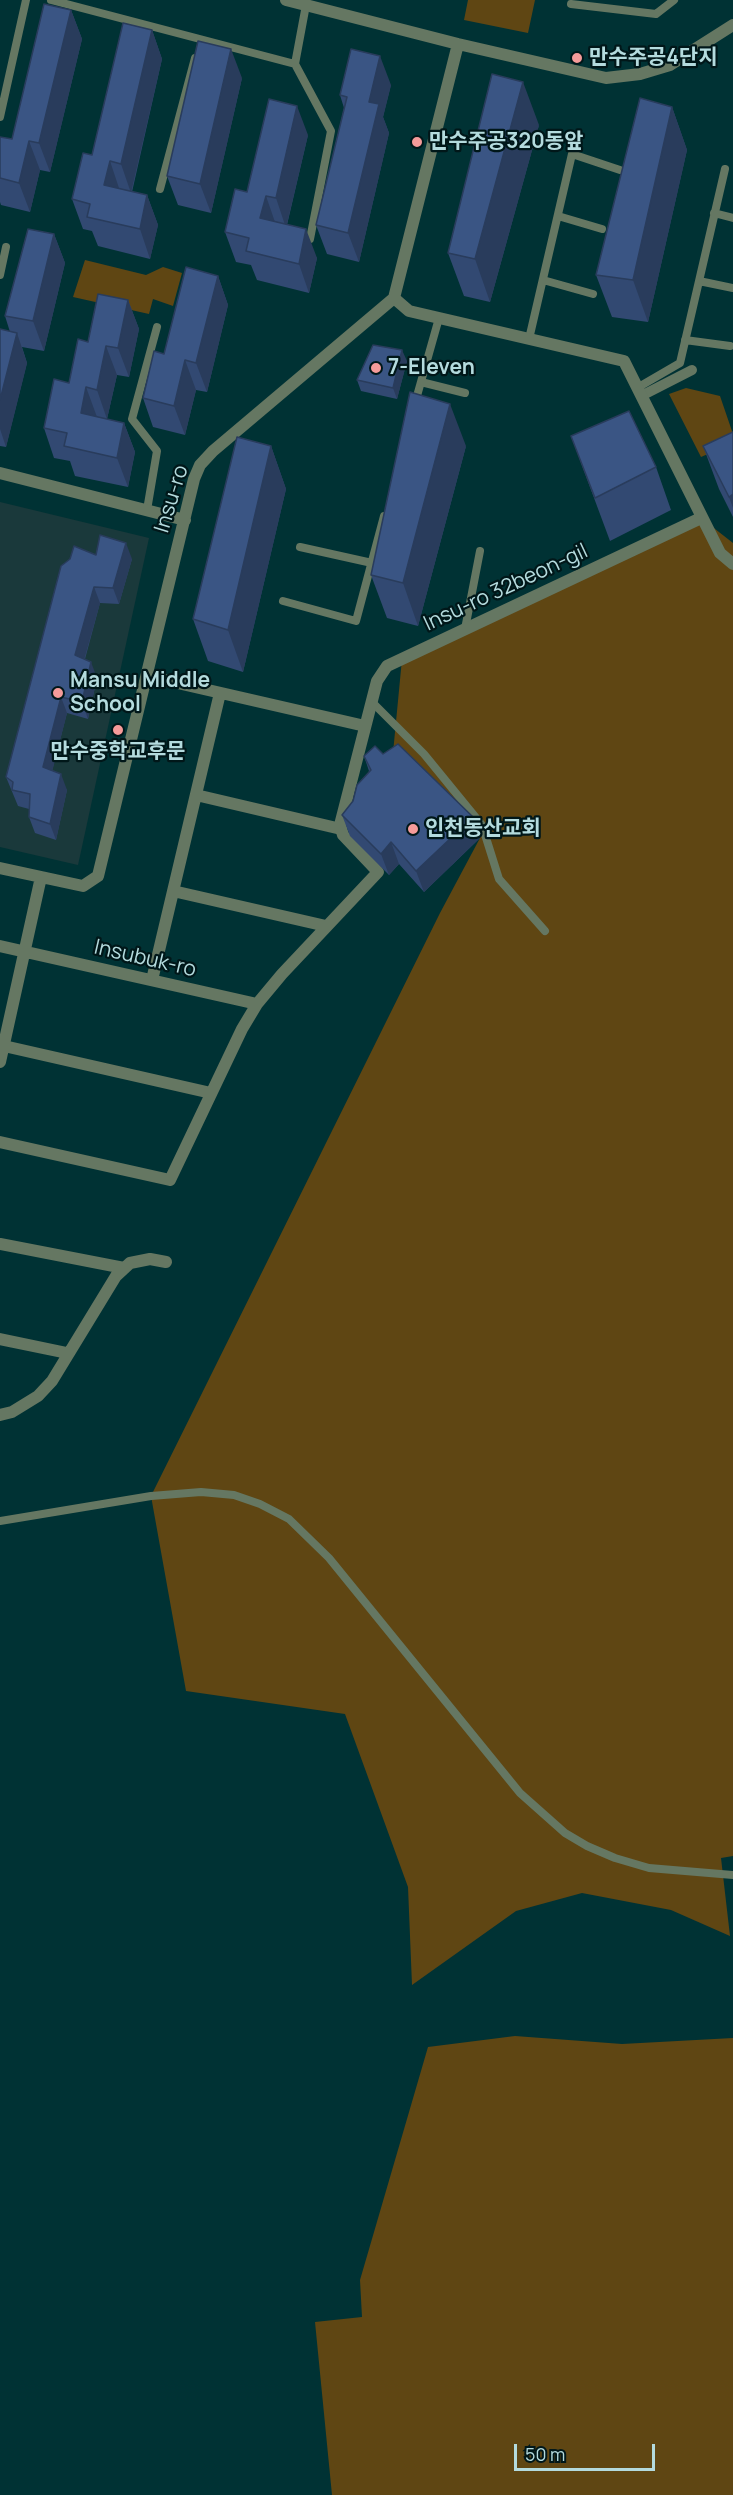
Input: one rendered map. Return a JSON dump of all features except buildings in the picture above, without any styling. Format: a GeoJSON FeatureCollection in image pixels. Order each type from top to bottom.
{"type":"FeatureCollection","features":[{"type":"Feature","properties":{"kind":"street"},"geometry":{"type":"LineString","coordinates":[[286,0],[458,44],[606,78],[640,74],[670,65],[733,25]]}},
{"type":"Feature","properties":{"kind":"street"},"geometry":{"type":"LineString","coordinates":[[458,44],[393,298],[409,311],[624,361],[641,391],[701,518],[720,553],[733,564]]}},
{"type":"Feature","properties":{"kind":"street","name":"Insu-ro"},"geometry":{"type":"LineString","coordinates":[[0,868],[83,886],[98,876],[200,465],[213,451],[393,298]]}},
{"type":"Feature","properties":{"kind":"street"},"geometry":{"type":"LineString","coordinates":[[641,391],[692,370]]}},
{"type":"Feature","properties":{"kind":"street"},"geometry":{"type":"LineString","coordinates":[[0,473],[185,520]]}},
{"type":"Feature","properties":{"kind":"street","name":"Insu-ro 32beon-gil"},"geometry":{"type":"LineString","coordinates":[[341,829],[340,825],[377,681],[387,666],[701,518]]}},
{"type":"Feature","properties":{"kind":"street"},"geometry":{"type":"LineString","coordinates":[[147,676],[365,726]]}},
{"type":"Feature","properties":{"kind":"street"},"geometry":{"type":"LineString","coordinates":[[152,980],[220,693]]}},
{"type":"Feature","properties":{"kind":"street"},"geometry":{"type":"LineString","coordinates":[[0,1142],[170,1180],[242,1029],[257,1004],[326,926],[378,872],[343,835],[341,829],[196,795]]}},
{"type":"Feature","properties":{"kind":"street"},"geometry":{"type":"LineString","coordinates":[[0,1062],[41,878]]}},
{"type":"Feature","properties":{"kind":"street"},"geometry":{"type":"LineString","coordinates":[[173,891],[326,926]]}},
{"type":"Feature","properties":{"kind":"street","name":"Insubuk-ro"},"geometry":{"type":"LineString","coordinates":[[0,946],[257,1004]]}},
{"type":"Feature","properties":{"kind":"street"},"geometry":{"type":"LineString","coordinates":[[4,1046],[212,1093]]}},
{"type":"Feature","properties":{"kind":"street"},"geometry":{"type":"LineString","coordinates":[[0,1244],[124,1268]]}},
{"type":"Feature","properties":{"kind":"street"},"geometry":{"type":"LineString","coordinates":[[0,1415],[12,1412],[38,1396],[52,1381],[116,1276],[124,1268],[130,1263],[150,1259],[166,1262]]}},
{"type":"Feature","properties":{"kind":"street"},"geometry":{"type":"LineString","coordinates":[[0,1339],[68,1353]]}},
{"type":"Feature","properties":{"kind":"lane"},"geometry":{"type":"LineString","coordinates":[[0,117],[26,0]]}},
{"type":"Feature","properties":{"kind":"lane"},"geometry":{"type":"LineString","coordinates":[[51,0],[295,64]]}},
{"type":"Feature","properties":{"kind":"lane"},"geometry":{"type":"LineString","coordinates":[[571,4],[656,15],[674,0]]}},
{"type":"Feature","properties":{"kind":"lane"},"geometry":{"type":"LineString","coordinates":[[306,5],[295,64],[331,131],[310,239]]}},
{"type":"Feature","properties":{"kind":"lane"},"geometry":{"type":"LineString","coordinates":[[160,189],[200,39]]}},
{"type":"Feature","properties":{"kind":"lane"},"geometry":{"type":"LineString","coordinates":[[530,339],[572,154],[620,170]]}},
{"type":"Feature","properties":{"kind":"lane"},"geometry":{"type":"LineString","coordinates":[[641,391],[680,363],[725,169]]}},
{"type":"Feature","properties":{"kind":"lane"},"geometry":{"type":"LineString","coordinates":[[714,213],[733,218]]}},
{"type":"Feature","properties":{"kind":"lane"},"geometry":{"type":"LineString","coordinates":[[558,216],[602,229]]}},
{"type":"Feature","properties":{"kind":"lane"},"geometry":{"type":"LineString","coordinates":[[0,275],[6,247]]}},
{"type":"Feature","properties":{"kind":"lane"},"geometry":{"type":"LineString","coordinates":[[543,280],[593,294]]}},
{"type":"Feature","properties":{"kind":"lane"},"geometry":{"type":"LineString","coordinates":[[699,280],[733,288]]}},
{"type":"Feature","properties":{"kind":"lane"},"geometry":{"type":"LineString","coordinates":[[412,416],[439,318]]}},
{"type":"Feature","properties":{"kind":"lane"},"geometry":{"type":"LineString","coordinates":[[147,510],[157,451],[132,419],[157,327]]}},
{"type":"Feature","properties":{"kind":"lane"},"geometry":{"type":"LineString","coordinates":[[685,340],[730,346]]}},
{"type":"Feature","properties":{"kind":"lane"},"geometry":{"type":"LineString","coordinates":[[421,382],[465,393]]}},
{"type":"Feature","properties":{"kind":"lane"},"geometry":{"type":"LineString","coordinates":[[283,601],[356,621],[387,506]]}},
{"type":"Feature","properties":{"kind":"lane"},"geometry":{"type":"LineString","coordinates":[[300,547],[372,562]]}},
{"type":"Feature","properties":{"kind":"lane"},"geometry":{"type":"LineString","coordinates":[[465,629],[480,551]]}},
{"type":"Feature","properties":{"kind":"lane"},"geometry":{"type":"LineString","coordinates":[[372,702],[424,754],[482,825],[499,879],[545,932]]}},
{"type":"Feature","properties":{"kind":"lane"},"geometry":{"type":"LineString","coordinates":[[0,1521],[151,1496],[191,1493],[234,1495],[260,1504],[289,1519],[323,1551],[520,1793],[565,1833],[615,1858],[649,1868],[733,1875]]}},
{"type":"Feature","properties":{"kind":"shaded area"},"geometry":{"type":"Polygon","coordinates":[[[468,0],[535,0],[528,33],[464,20],[468,0]]]}},
{"type":"Feature","properties":{"kind":"shaded area"},"geometry":{"type":"Polygon","coordinates":[[[85,260],[146,275],[163,267],[182,273],[173,306],[153,299],[149,314],[73,297],[85,260]]]}},
{"type":"Feature","properties":{"kind":"shaded area"},"geometry":{"type":"Polygon","coordinates":[[[686,388],[720,396],[733,434],[733,443],[701,457],[669,394],[686,388]]]}},
{"type":"Feature","properties":{"kind":"shaded area","name":"Mansu Middle School"},"geometry":{"type":"Polygon","coordinates":[[[0,502],[149,538],[78,865],[0,847],[0,502]]]}},
{"type":"Feature","properties":{"kind":"shaded area"},"geometry":{"type":"Polygon","coordinates":[[[701,518],[733,543],[733,1856],[721,1858],[730,1936],[671,1910],[582,1893],[516,1911],[412,1985],[408,1887],[345,1714],[186,1691],[151,1496],[440,913],[480,838],[393,753],[402,659],[701,518]]]}},
{"type":"Feature","properties":{"kind":"shaded area"},"geometry":{"type":"Polygon","coordinates":[[[515,2036],[622,2044],[733,2038],[733,2495],[332,2495],[315,2322],[362,2317],[360,2280],[428,2047],[515,2036]]]}},
{"type":"Feature","properties":{"kind":"place","name":"만수주공4단지"},"geometry":{"type":"Point","coordinates":[577,58]}},
{"type":"Feature","properties":{"kind":"place","name":"만수주공320동앞"},"geometry":{"type":"Point","coordinates":[417,142]}},
{"type":"Feature","properties":{"kind":"place","name":"7-Eleven"},"geometry":{"type":"Point","coordinates":[376,368]}},
{"type":"Feature","properties":{"kind":"place","name":"Mansu Middle School"},"geometry":{"type":"Point","coordinates":[58,693]}},
{"type":"Feature","properties":{"kind":"place","name":"만수중학교후문"},"geometry":{"type":"Point","coordinates":[118,730]}},
{"type":"Feature","properties":{"kind":"place","name":"인천동산교회"},"geometry":{"type":"Point","coordinates":[413,829]}}]}
